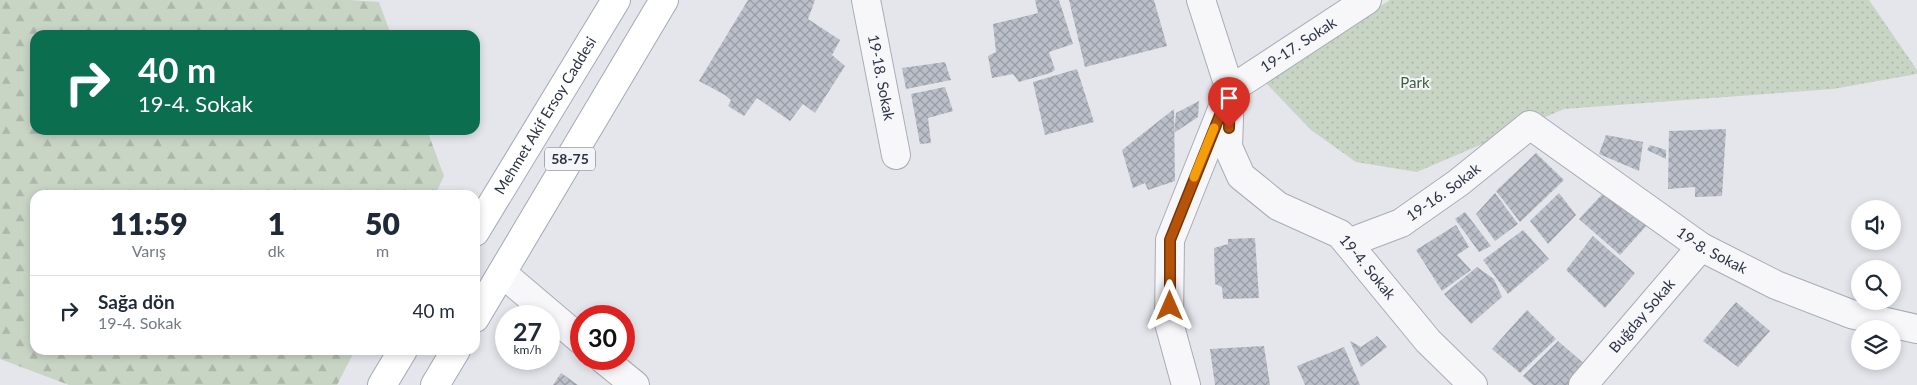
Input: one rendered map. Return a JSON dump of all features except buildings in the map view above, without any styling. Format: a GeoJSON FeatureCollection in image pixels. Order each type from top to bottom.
{"type":"FeatureCollection","features":[{"type":"Feature","properties":{"kind":"main road","name":"58-75"},"geometry":{"type":"LineString","coordinates":[[480,310],[664,0]]}},
{"type":"Feature","properties":{"kind":"main road","name":"Mehmet Akif Ersoy Caddesi"},"geometry":{"type":"LineString","coordinates":[[480,223],[610,1]]}},
{"type":"Feature","properties":{"kind":"main road"},"geometry":{"type":"LineString","coordinates":[[382,385],[400,355]]}},
{"type":"Feature","properties":{"kind":"main road"},"geometry":{"type":"LineString","coordinates":[[435,385],[453,355]]}},
{"type":"Feature","properties":{"kind":"street","name":"19-18. Sokak"},"geometry":{"type":"LineString","coordinates":[[866,0],[896,156]]}},
{"type":"Feature","properties":{"kind":"street","name":"19-4. Sokak"},"geometry":{"type":"LineString","coordinates":[[1201,0],[1230,90],[1228,147],[1241,176],[1278,206],[1340,234],[1428,341],[1473,385]]}},
{"type":"Feature","properties":{"kind":"street","name":"19-17. Sokak"},"geometry":{"type":"LineString","coordinates":[[1230,90],[1367,0]]}},
{"type":"Feature","properties":{"kind":"street"},"geometry":{"type":"LineString","coordinates":[[1186,385],[1169,323],[1170,240],[1230,90]]}},
{"type":"Feature","properties":{"kind":"street","name":"19-16. Sokak"},"geometry":{"type":"LineString","coordinates":[[1348,243],[1400,223],[1458,183],[1530,125]]}},
{"type":"Feature","properties":{"kind":"street","name":"19-8. Sokak"},"geometry":{"type":"LineString","coordinates":[[1530,125],[1701,247],[1776,285],[1842,310],[1917,329]]}},
{"type":"Feature","properties":{"kind":"street","name":"Buğday Sokak"},"geometry":{"type":"LineString","coordinates":[[1583,385],[1701,247]]}},
{"type":"Feature","properties":{"kind":"street"},"geometry":{"type":"LineString","coordinates":[[502,273],[570,331]]}},
{"type":"Feature","properties":{"kind":"street"},"geometry":{"type":"LineString","coordinates":[[617,370],[635,385]]}},
{"type":"Feature","properties":{"kind":"green space"},"geometry":{"type":"Polygon","coordinates":[[[0,0],[349,0],[379,2],[389,30],[30,30],[30,135],[429,135],[444,176],[437,190],[30,190],[30,355],[352,355],[337,385],[69,385],[0,359],[0,0]]]}},
{"type":"Feature","properties":{"kind":"green space","name":"Park"},"geometry":{"type":"Polygon","coordinates":[[[1390,0],[1869,0],[1917,70],[1917,74],[1833,89],[1564,109],[1417,172],[1356,162],[1311,130],[1264,81],[1390,0]]]}},
{"type":"Feature","properties":{"kind":"slow traffic"},"geometry":{"type":"LineString","coordinates":[[1194,177],[1214,128]]}},
{"type":"Feature","properties":{"kind":"route"},"geometry":{"type":"LineString","coordinates":[[1170,306],[1170,240],[1230,90],[1229,128]]}}]}
